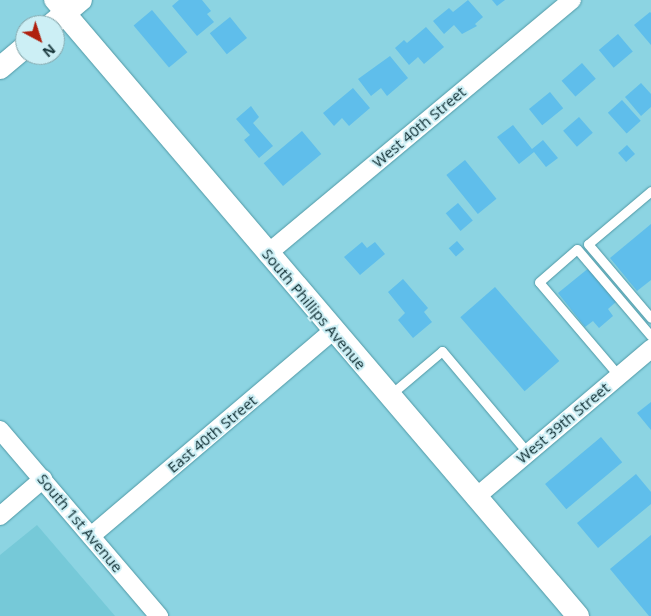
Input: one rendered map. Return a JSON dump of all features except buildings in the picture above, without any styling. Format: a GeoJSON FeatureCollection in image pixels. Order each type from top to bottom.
{"type":"FeatureCollection","features":[{"type":"Feature","properties":{"kind":"street","name":"West 40th Street"},"geometry":{"type":"LineString","coordinates":[[267,254],[572,0]]}},
{"type":"Feature","properties":{"kind":"street","name":"South Phillips Avenue"},"geometry":{"type":"LineString","coordinates":[[63,10],[267,254],[578,616]]}},
{"type":"Feature","properties":{"kind":"street"},"geometry":{"type":"LineString","coordinates":[[0,68],[15,55]]}},
{"type":"Feature","properties":{"kind":"street","name":"East 40th Street"},"geometry":{"type":"LineString","coordinates":[[91,536],[333,331]]}},
{"type":"Feature","properties":{"kind":"street","name":"West 39th Street"},"geometry":{"type":"LineString","coordinates":[[475,498],[651,349]]}},
{"type":"Feature","properties":{"kind":"street","name":"South 1st Avenue"},"geometry":{"type":"LineString","coordinates":[[0,430],[159,616]]}},
{"type":"Feature","properties":{"kind":"street"},"geometry":{"type":"LineString","coordinates":[[0,516],[43,480]]}},
{"type":"Feature","properties":{"kind":"lane"},"geometry":{"type":"LineString","coordinates":[[651,191],[588,244],[651,318]]}},
{"type":"Feature","properties":{"kind":"lane"},"geometry":{"type":"LineString","coordinates":[[619,376],[539,282],[577,250],[651,336]]}},
{"type":"Feature","properties":{"kind":"lane"},"geometry":{"type":"LineString","coordinates":[[388,396],[442,351],[528,453]]}},
{"type":"Feature","properties":{"kind":"shaded area"},"geometry":{"type":"Polygon","coordinates":[[[37,525],[115,616],[0,616],[0,555],[37,525]]]}}]}
